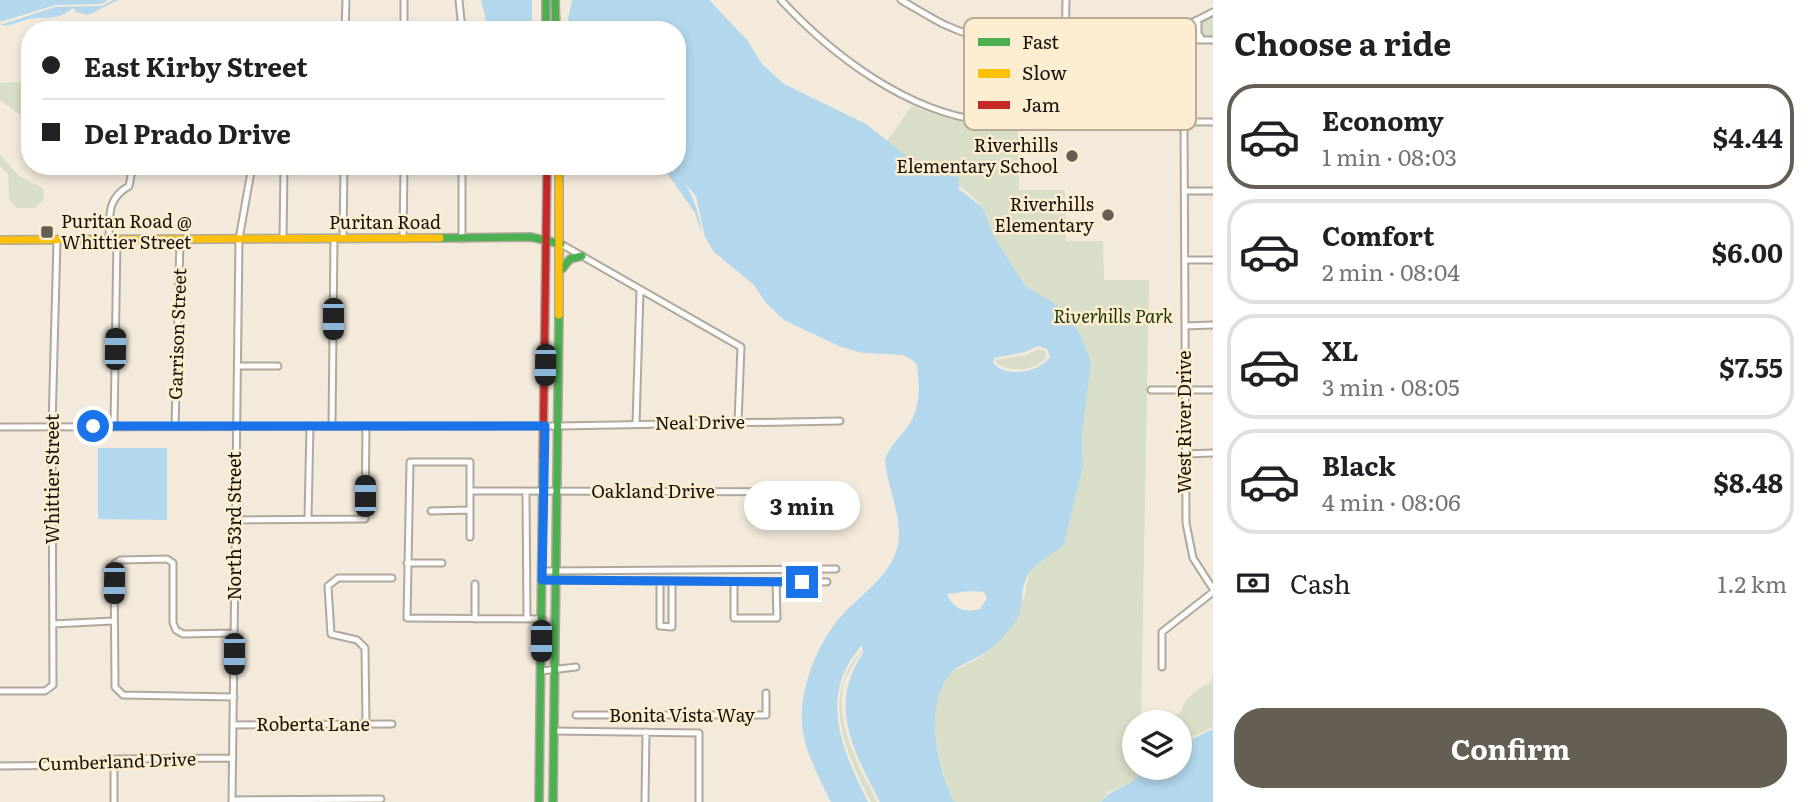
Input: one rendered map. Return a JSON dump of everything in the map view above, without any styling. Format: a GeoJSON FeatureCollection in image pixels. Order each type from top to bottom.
{"type":"FeatureCollection","features":[{"type":"Feature","properties":{"kind":"main road"},"geometry":{"type":"LineString","coordinates":[[546,0],[546,21]]}},
{"type":"Feature","properties":{"kind":"main road"},"geometry":{"type":"LineString","coordinates":[[555,0],[556,21]]}},
{"type":"Feature","properties":{"kind":"main road"},"geometry":{"type":"LineString","coordinates":[[539,802],[547,175]]}},
{"type":"Feature","properties":{"kind":"main road"},"geometry":{"type":"LineString","coordinates":[[553,802],[561,272],[558,175]]}},
{"type":"Feature","properties":{"kind":"main road","name":"Puritan Road"},"geometry":{"type":"LineString","coordinates":[[0,240],[403,238],[547,240],[561,244]]}},
{"type":"Feature","properties":{"kind":"main road"},"geometry":{"type":"LineString","coordinates":[[561,272],[570,258],[582,256]]}},
{"type":"Feature","properties":{"kind":"main road"},"geometry":{"type":"LineString","coordinates":[[545,346],[560,346]]}},
{"type":"Feature","properties":{"kind":"street"},"geometry":{"type":"LineString","coordinates":[[345,21],[346,0]]}},
{"type":"Feature","properties":{"kind":"street"},"geometry":{"type":"LineString","coordinates":[[404,0],[404,21]]}},
{"type":"Feature","properties":{"kind":"street"},"geometry":{"type":"LineString","coordinates":[[459,0],[461,21]]}},
{"type":"Feature","properties":{"kind":"street"},"geometry":{"type":"LineString","coordinates":[[781,0],[855,64],[923,106],[964,119]]}},
{"type":"Feature","properties":{"kind":"street"},"geometry":{"type":"LineString","coordinates":[[901,0],[944,25],[964,31]]}},
{"type":"Feature","properties":{"kind":"street"},"geometry":{"type":"LineString","coordinates":[[1066,0],[1066,18]]}},
{"type":"Feature","properties":{"kind":"street"},"geometry":{"type":"LineString","coordinates":[[1196,21],[1213,12]]}},
{"type":"Feature","properties":{"kind":"street"},"geometry":{"type":"LineString","coordinates":[[1199,20],[1197,26],[1202,40]]}},
{"type":"Feature","properties":{"kind":"street"},"geometry":{"type":"LineString","coordinates":[[1196,40],[1213,40]]}},
{"type":"Feature","properties":{"kind":"street","name":"West River Drive"},"geometry":{"type":"LineString","coordinates":[[1184,130],[1187,540],[1193,558],[1213,591]]}},
{"type":"Feature","properties":{"kind":"street"},"geometry":{"type":"LineString","coordinates":[[114,426],[113,240],[110,205],[113,197],[129,186],[131,175]]}},
{"type":"Feature","properties":{"kind":"street","name":"North 53rd Street"},"geometry":{"type":"LineString","coordinates":[[232,801],[239,239],[250,175]]}},
{"type":"Feature","properties":{"kind":"street"},"geometry":{"type":"LineString","coordinates":[[283,239],[284,175]]}},
{"type":"Feature","properties":{"kind":"street"},"geometry":{"type":"LineString","coordinates":[[343,238],[344,175]]}},
{"type":"Feature","properties":{"kind":"street"},"geometry":{"type":"LineString","coordinates":[[403,238],[404,175]]}},
{"type":"Feature","properties":{"kind":"street"},"geometry":{"type":"LineString","coordinates":[[462,175],[462,239]]}},
{"type":"Feature","properties":{"kind":"street"},"geometry":{"type":"LineString","coordinates":[[1185,191],[1213,191]]}},
{"type":"Feature","properties":{"kind":"street"},"geometry":{"type":"LineString","coordinates":[[332,426],[334,239]]}},
{"type":"Feature","properties":{"kind":"street","name":"Whittier Street"},"geometry":{"type":"LineString","coordinates":[[0,691],[45,691],[53,685],[52,426],[57,240]]}},
{"type":"Feature","properties":{"kind":"street","name":"Garrison Street"},"geometry":{"type":"LineString","coordinates":[[175,427],[180,240]]}},
{"type":"Feature","properties":{"kind":"street","name":"Puritan Road"},"geometry":{"type":"LineString","coordinates":[[561,244],[741,347],[738,422]]}},
{"type":"Feature","properties":{"kind":"street"},"geometry":{"type":"LineString","coordinates":[[1185,260],[1213,260]]}},
{"type":"Feature","properties":{"kind":"street"},"geometry":{"type":"LineString","coordinates":[[636,424],[640,290]]}},
{"type":"Feature","properties":{"kind":"street"},"geometry":{"type":"LineString","coordinates":[[1185,326],[1213,325]]}},
{"type":"Feature","properties":{"kind":"street"},"geometry":{"type":"LineString","coordinates":[[238,366],[278,366]]}},
{"type":"Feature","properties":{"kind":"street"},"geometry":{"type":"LineString","coordinates":[[1151,390],[1213,390]]}},
{"type":"Feature","properties":{"kind":"street","name":"Neal Drive"},"geometry":{"type":"LineString","coordinates":[[0,427],[559,426],[840,421]]}},
{"type":"Feature","properties":{"kind":"street"},"geometry":{"type":"LineString","coordinates":[[308,518],[310,426]]}},
{"type":"Feature","properties":{"kind":"street"},"geometry":{"type":"LineString","coordinates":[[236,520],[365,519],[366,426]]}},
{"type":"Feature","properties":{"kind":"street"},"geometry":{"type":"LineString","coordinates":[[1185,454],[1213,453]]}},
{"type":"Feature","properties":{"kind":"street"},"geometry":{"type":"LineString","coordinates":[[470,537],[470,462],[410,462],[407,618],[542,619]]}},
{"type":"Feature","properties":{"kind":"street","name":"Oakland Drive"},"geometry":{"type":"LineString","coordinates":[[470,491],[832,492]]}},
{"type":"Feature","properties":{"kind":"street"},"geometry":{"type":"LineString","coordinates":[[526,492],[527,619]]}},
{"type":"Feature","properties":{"kind":"street"},"geometry":{"type":"LineString","coordinates":[[431,511],[470,510]]}},
{"type":"Feature","properties":{"kind":"street"},"geometry":{"type":"LineString","coordinates":[[234,633],[183,634],[176,631],[173,624],[173,563],[166,559],[120,560],[114,564],[115,687],[123,695],[234,696]]}},
{"type":"Feature","properties":{"kind":"street"},"geometry":{"type":"LineString","coordinates":[[407,563],[442,563]]}},
{"type":"Feature","properties":{"kind":"street"},"geometry":{"type":"LineString","coordinates":[[543,571],[835,569]]}},
{"type":"Feature","properties":{"kind":"street"},"geometry":{"type":"LineString","coordinates":[[366,725],[365,648],[357,640],[331,634],[328,586],[338,578],[392,578]]}},
{"type":"Feature","properties":{"kind":"street"},"geometry":{"type":"LineString","coordinates":[[542,580],[827,582]]}},
{"type":"Feature","properties":{"kind":"street"},"geometry":{"type":"LineString","coordinates":[[660,582],[660,626],[672,627],[672,582]]}},
{"type":"Feature","properties":{"kind":"street"},"geometry":{"type":"LineString","coordinates":[[733,582],[734,618],[777,618],[776,582]]}},
{"type":"Feature","properties":{"kind":"street"},"geometry":{"type":"LineString","coordinates":[[475,584],[475,619]]}},
{"type":"Feature","properties":{"kind":"street"},"geometry":{"type":"LineString","coordinates":[[1163,667],[1162,632],[1213,591]]}},
{"type":"Feature","properties":{"kind":"street"},"geometry":{"type":"LineString","coordinates":[[53,624],[113,621]]}},
{"type":"Feature","properties":{"kind":"street"},"geometry":{"type":"LineString","coordinates":[[541,671],[576,667]]}},
{"type":"Feature","properties":{"kind":"street","name":"Bonita Vista Way"},"geometry":{"type":"LineString","coordinates":[[576,715],[766,716],[766,694]]}},
{"type":"Feature","properties":{"kind":"street","name":"Roberta Lane"},"geometry":{"type":"LineString","coordinates":[[233,725],[392,724]]}},
{"type":"Feature","properties":{"kind":"street"},"geometry":{"type":"LineString","coordinates":[[554,731],[699,733],[699,802]]}},
{"type":"Feature","properties":{"kind":"street"},"geometry":{"type":"LineString","coordinates":[[645,802],[646,732]]}},
{"type":"Feature","properties":{"kind":"street","name":"Cumberland Drive"},"geometry":{"type":"LineString","coordinates":[[0,766],[85,765],[114,759],[233,758]]}},
{"type":"Feature","properties":{"kind":"street"},"geometry":{"type":"LineString","coordinates":[[114,759],[114,802]]}},
{"type":"Feature","properties":{"kind":"street"},"geometry":{"type":"LineString","coordinates":[[232,801],[381,799]]}},
{"type":"Feature","properties":{"kind":"green space"},"geometry":{"type":"Polygon","coordinates":[[[1213,14],[1213,37],[1196,37],[1196,21],[1213,14]]]}},
{"type":"Feature","properties":{"kind":"green space"},"geometry":{"type":"Polygon","coordinates":[[[0,83],[21,84],[21,116],[0,100],[0,83]]]}},
{"type":"Feature","properties":{"kind":"green space","name":"Riverhills Park"},"geometry":{"type":"Polygon","coordinates":[[[912,106],[964,122],[964,130],[1018,130],[1019,190],[1065,190],[1066,241],[1103,241],[1104,280],[1149,280],[1141,710],[1122,710],[1122,780],[1135,780],[1108,792],[1101,802],[954,802],[944,777],[935,728],[936,698],[940,686],[949,675],[987,651],[1024,598],[1031,572],[1064,545],[1083,466],[1082,436],[1091,362],[1082,336],[1051,301],[1026,287],[994,237],[983,208],[939,170],[914,162],[887,141],[912,106]]]}},
{"type":"Feature","properties":{"kind":"green space"},"geometry":{"type":"Polygon","coordinates":[[[0,155],[19,176],[43,188],[44,199],[35,208],[17,208],[9,199],[8,174],[0,166],[0,155]]]}},
{"type":"Feature","properties":{"kind":"green space"},"geometry":{"type":"Polygon","coordinates":[[[1038,349],[1045,351],[1047,357],[1029,368],[1007,368],[995,362],[1026,355],[1038,349]]]}},
{"type":"Feature","properties":{"kind":"green space"},"geometry":{"type":"Polygon","coordinates":[[[861,651],[845,680],[842,711],[850,743],[877,802],[871,802],[853,765],[841,726],[841,687],[848,669],[861,651]]]}},
{"type":"Feature","properties":{"kind":"green space"},"geometry":{"type":"Polygon","coordinates":[[[1213,671],[1213,727],[1192,737],[1192,710],[1181,710],[1192,694],[1211,682],[1213,671]]]}},
{"type":"Feature","properties":{"kind":"water"},"geometry":{"type":"Polygon","coordinates":[[[0,0],[108,0],[101,4],[55,5],[0,22],[0,0]]]}},
{"type":"Feature","properties":{"kind":"water"},"geometry":{"type":"Polygon","coordinates":[[[118,0],[88,15],[76,12],[73,8],[57,16],[0,25],[55,7],[102,6],[118,0]]]}},
{"type":"Feature","properties":{"kind":"water"},"geometry":{"type":"Polygon","coordinates":[[[481,0],[532,0],[532,21],[486,20],[481,0]]]}},
{"type":"Feature","properties":{"kind":"water"},"geometry":{"type":"Polygon","coordinates":[[[572,0],[709,0],[748,41],[762,64],[784,84],[866,124],[914,162],[939,170],[951,170],[959,179],[959,189],[983,208],[994,237],[1026,287],[1051,301],[1071,321],[1082,337],[1091,362],[1082,436],[1083,466],[1064,545],[1028,575],[1020,612],[1008,631],[986,652],[953,671],[943,684],[938,699],[935,716],[938,753],[954,802],[880,802],[861,765],[848,728],[847,691],[852,672],[863,653],[862,645],[848,664],[840,684],[837,703],[843,742],[868,802],[831,802],[808,753],[802,722],[808,679],[826,637],[843,614],[888,568],[897,549],[899,527],[885,460],[914,416],[919,385],[916,363],[904,355],[863,353],[841,347],[784,320],[766,303],[754,285],[714,252],[705,237],[696,196],[677,175],[686,175],[686,21],[568,21],[572,0]],[[1038,346],[1025,352],[994,358],[993,363],[1006,371],[1031,370],[1050,357],[1047,349],[1038,346]],[[984,592],[947,594],[953,604],[970,611],[980,609],[987,598],[984,592]]]}},
{"type":"Feature","properties":{"kind":"water"},"geometry":{"type":"Polygon","coordinates":[[[668,175],[676,175],[686,185],[695,205],[702,235],[695,213],[668,175]]]}},
{"type":"Feature","properties":{"kind":"water"},"geometry":{"type":"Polygon","coordinates":[[[98,448],[167,448],[167,520],[98,519],[98,448]]]}},
{"type":"Feature","properties":{"kind":"water"},"geometry":{"type":"Polygon","coordinates":[[[1213,729],[1213,802],[1101,802],[1112,792],[1135,780],[1192,780],[1192,739],[1213,729]]]}},
{"type":"Feature","properties":{"kind":"traffic: fast"},"geometry":{"type":"LineString","coordinates":[[546,0],[546,21]]}},
{"type":"Feature","properties":{"kind":"traffic: fast"},"geometry":{"type":"LineString","coordinates":[[555,0],[556,21]]}},
{"type":"Feature","properties":{"kind":"traffic: fast"},"geometry":{"type":"LineString","coordinates":[[440,238],[531,237],[561,244]]}},
{"type":"Feature","properties":{"kind":"traffic: fast"},"geometry":{"type":"LineString","coordinates":[[562,269],[570,259],[582,256]]}},
{"type":"Feature","properties":{"kind":"traffic: fast"},"geometry":{"type":"LineString","coordinates":[[553,802],[559,315]]}},
{"type":"Feature","properties":{"kind":"traffic: fast"},"geometry":{"type":"LineString","coordinates":[[539,802],[543,457]]}},
{"type":"Feature","properties":{"kind":"traffic: slow"},"geometry":{"type":"LineString","coordinates":[[559,175],[559,315]]}},
{"type":"Feature","properties":{"kind":"traffic: slow"},"geometry":{"type":"LineString","coordinates":[[0,240],[440,238]]}},
{"type":"Feature","properties":{"kind":"traffic: jam"},"geometry":{"type":"LineString","coordinates":[[543,457],[547,175]]}},
{"type":"Feature","properties":{"kind":"place","name":"Riverhills Elementary School"},"geometry":{"type":"Point","coordinates":[1072,156]}},
{"type":"Feature","properties":{"kind":"place","name":"Riverhills Elementary"},"geometry":{"type":"Point","coordinates":[1108,215]}},
{"type":"Feature","properties":{"kind":"place","name":"Puritan Road @ Whittier Street"},"geometry":{"type":"Point","coordinates":[47,232]}},
{"type":"Feature","properties":{"kind":"route"},"geometry":{"type":"LineString","coordinates":[[93,426],[545,426],[542,580],[802,582]]}}]}
